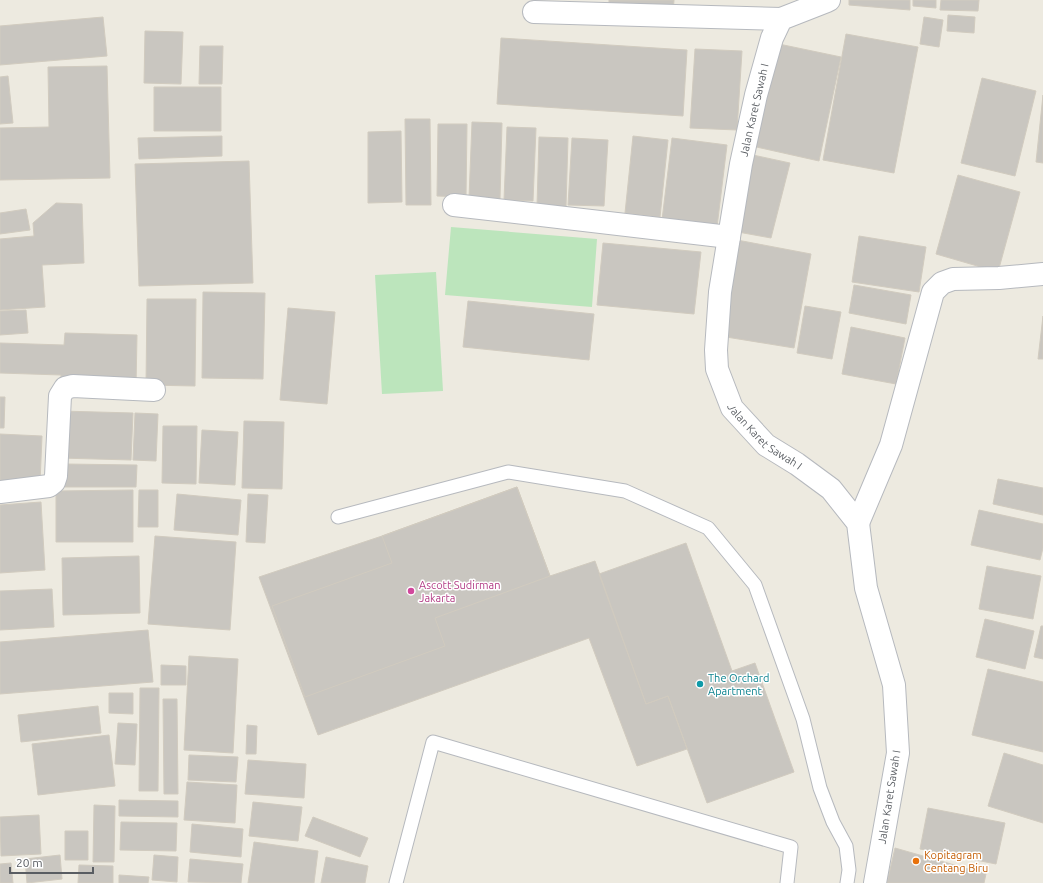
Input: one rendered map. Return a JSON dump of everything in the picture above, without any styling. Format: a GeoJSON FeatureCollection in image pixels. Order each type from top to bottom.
{"type":"FeatureCollection","features":[{"type":"Feature","properties":{"kind":"street"},"geometry":{"type":"LineString","coordinates":[[534,12],[781,19],[829,0]]}},
{"type":"Feature","properties":{"kind":"street","name":"Jalan Karet Sawah I"},"geometry":{"type":"LineString","coordinates":[[781,19],[772,38],[756,95],[742,164],[720,292],[716,350],[717,369],[732,408],[766,445],[831,488],[858,523],[866,588],[894,685],[898,753],[875,883]]}},
{"type":"Feature","properties":{"kind":"street"},"geometry":{"type":"LineString","coordinates":[[454,205],[729,237]]}},
{"type":"Feature","properties":{"kind":"street"},"geometry":{"type":"LineString","coordinates":[[858,523],[891,445],[933,292],[942,283],[953,279],[999,278],[1043,274]]}},
{"type":"Feature","properties":{"kind":"street"},"geometry":{"type":"LineString","coordinates":[[0,492],[49,486],[54,482],[56,476],[60,396],[65,388],[73,386],[154,390]]}},
{"type":"Feature","properties":{"kind":"lane"},"geometry":{"type":"LineString","coordinates":[[338,517],[508,472],[625,491],[708,528],[755,585],[803,719],[820,788],[833,822],[846,846],[849,870],[846,883]]}},
{"type":"Feature","properties":{"kind":"lane"},"geometry":{"type":"LineString","coordinates":[[396,883],[433,742],[791,847],[787,883]]}},
{"type":"Feature","properties":{"kind":"green space"},"geometry":{"type":"Polygon","coordinates":[[[451,227],[597,239],[592,307],[445,295],[451,227]]]}},
{"type":"Feature","properties":{"kind":"green space"},"geometry":{"type":"Polygon","coordinates":[[[436,272],[443,391],[382,394],[375,275],[436,272]]]}},
{"type":"Feature","properties":{"kind":"building"},"geometry":{"type":"Polygon","coordinates":[[[609,0],[674,0],[673,13],[609,11],[609,0]]]}},
{"type":"Feature","properties":{"kind":"building"},"geometry":{"type":"Polygon","coordinates":[[[849,0],[910,0],[910,10],[849,5],[849,0]]]}},
{"type":"Feature","properties":{"kind":"building"},"geometry":{"type":"Polygon","coordinates":[[[913,0],[936,0],[936,8],[913,6],[913,0]]]}},
{"type":"Feature","properties":{"kind":"building"},"geometry":{"type":"Polygon","coordinates":[[[941,0],[979,0],[978,11],[940,10],[941,0]]]}},
{"type":"Feature","properties":{"kind":"building"},"geometry":{"type":"Polygon","coordinates":[[[948,15],[975,17],[974,33],[947,31],[948,15]]]}},
{"type":"Feature","properties":{"kind":"building"},"geometry":{"type":"Polygon","coordinates":[[[103,17],[107,56],[0,65],[0,26],[103,17]]]}},
{"type":"Feature","properties":{"kind":"building"},"geometry":{"type":"Polygon","coordinates":[[[924,17],[943,20],[939,47],[920,44],[924,17]]]}},
{"type":"Feature","properties":{"kind":"building"},"geometry":{"type":"Polygon","coordinates":[[[145,31],[183,32],[181,84],[144,83],[145,31]]]}},
{"type":"Feature","properties":{"kind":"building"},"geometry":{"type":"Polygon","coordinates":[[[846,34],[918,47],[894,173],[823,160],[846,34]]]}},
{"type":"Feature","properties":{"kind":"building"},"geometry":{"type":"Polygon","coordinates":[[[501,38],[687,50],[683,116],[497,104],[501,38]]]}},
{"type":"Feature","properties":{"kind":"building"},"geometry":{"type":"Polygon","coordinates":[[[774,43],[841,57],[819,161],[752,146],[774,43]]]}},
{"type":"Feature","properties":{"kind":"building"},"geometry":{"type":"Polygon","coordinates":[[[200,46],[223,46],[222,84],[199,84],[200,46]]]}},
{"type":"Feature","properties":{"kind":"building"},"geometry":{"type":"Polygon","coordinates":[[[695,49],[742,51],[737,130],[690,128],[695,49]]]}},
{"type":"Feature","properties":{"kind":"building"},"geometry":{"type":"Polygon","coordinates":[[[107,66],[110,178],[0,180],[0,128],[49,127],[48,67],[107,66]]]}},
{"type":"Feature","properties":{"kind":"building"},"geometry":{"type":"Polygon","coordinates":[[[8,76],[13,123],[0,124],[0,77],[8,76]]]}},
{"type":"Feature","properties":{"kind":"building"},"geometry":{"type":"Polygon","coordinates":[[[982,78],[1036,91],[1015,176],[961,163],[982,78]]]}},
{"type":"Feature","properties":{"kind":"building"},"geometry":{"type":"Polygon","coordinates":[[[154,87],[221,87],[221,131],[154,131],[154,87]]]}},
{"type":"Feature","properties":{"kind":"building"},"geometry":{"type":"Polygon","coordinates":[[[1043,95],[1043,163],[1036,162],[1043,95]]]}},
{"type":"Feature","properties":{"kind":"building"},"geometry":{"type":"Polygon","coordinates":[[[405,119],[430,119],[431,205],[406,205],[405,119]]]}},
{"type":"Feature","properties":{"kind":"building"},"geometry":{"type":"Polygon","coordinates":[[[472,122],[502,123],[500,199],[469,198],[472,122]]]}},
{"type":"Feature","properties":{"kind":"building"},"geometry":{"type":"Polygon","coordinates":[[[438,124],[467,124],[466,197],[437,196],[438,124]]]}},
{"type":"Feature","properties":{"kind":"building"},"geometry":{"type":"Polygon","coordinates":[[[507,127],[536,128],[533,201],[504,200],[507,127]]]}},
{"type":"Feature","properties":{"kind":"building"},"geometry":{"type":"Polygon","coordinates":[[[401,131],[402,202],[368,203],[368,132],[401,131]]]}},
{"type":"Feature","properties":{"kind":"building"},"geometry":{"type":"Polygon","coordinates":[[[222,136],[222,156],[139,159],[138,138],[222,136]]]}},
{"type":"Feature","properties":{"kind":"building"},"geometry":{"type":"Polygon","coordinates":[[[633,136],[668,140],[660,217],[625,213],[633,136]]]}},
{"type":"Feature","properties":{"kind":"building"},"geometry":{"type":"Polygon","coordinates":[[[539,137],[568,138],[566,207],[537,206],[539,137]]]}},
{"type":"Feature","properties":{"kind":"building"},"geometry":{"type":"Polygon","coordinates":[[[572,138],[608,140],[604,206],[568,205],[572,138]]]}},
{"type":"Feature","properties":{"kind":"building"},"geometry":{"type":"Polygon","coordinates":[[[672,138],[727,145],[717,227],[662,220],[672,138]]]}},
{"type":"Feature","properties":{"kind":"building"},"geometry":{"type":"Polygon","coordinates":[[[753,155],[790,163],[771,238],[738,232],[753,155]]]}},
{"type":"Feature","properties":{"kind":"building"},"geometry":{"type":"Polygon","coordinates":[[[249,161],[253,283],[139,286],[135,164],[249,161]]]}},
{"type":"Feature","properties":{"kind":"building"},"geometry":{"type":"Polygon","coordinates":[[[958,175],[1020,192],[998,272],[936,254],[958,175]]]}},
{"type":"Feature","properties":{"kind":"building"},"geometry":{"type":"Polygon","coordinates":[[[56,203],[82,204],[84,263],[42,265],[45,307],[0,310],[0,239],[34,236],[33,223],[56,203]]]}},
{"type":"Feature","properties":{"kind":"building"},"geometry":{"type":"Polygon","coordinates":[[[26,209],[30,230],[0,234],[0,213],[26,209]]]}},
{"type":"Feature","properties":{"kind":"building"},"geometry":{"type":"Polygon","coordinates":[[[859,236],[926,247],[919,292],[852,282],[859,236]]]}},
{"type":"Feature","properties":{"kind":"building"},"geometry":{"type":"Polygon","coordinates":[[[737,240],[811,254],[794,348],[720,336],[737,240]]]}},
{"type":"Feature","properties":{"kind":"building"},"geometry":{"type":"Polygon","coordinates":[[[603,243],[701,252],[694,314],[597,305],[603,243]]]}},
{"type":"Feature","properties":{"kind":"building"},"geometry":{"type":"Polygon","coordinates":[[[854,285],[911,295],[906,324],[849,313],[854,285]]]}},
{"type":"Feature","properties":{"kind":"building"},"geometry":{"type":"Polygon","coordinates":[[[203,292],[265,293],[263,379],[202,378],[203,292]]]}},
{"type":"Feature","properties":{"kind":"building"},"geometry":{"type":"Polygon","coordinates":[[[147,299],[196,299],[195,386],[146,385],[147,299]]]}},
{"type":"Feature","properties":{"kind":"building"},"geometry":{"type":"Polygon","coordinates":[[[468,301],[594,314],[589,360],[463,347],[468,301]]]}},
{"type":"Feature","properties":{"kind":"building"},"geometry":{"type":"Polygon","coordinates":[[[805,306],[841,312],[832,359],[797,353],[805,306]]]}},
{"type":"Feature","properties":{"kind":"building"},"geometry":{"type":"Polygon","coordinates":[[[288,308],[335,312],[327,404],[280,400],[288,308]]]}},
{"type":"Feature","properties":{"kind":"building"},"geometry":{"type":"Polygon","coordinates":[[[26,310],[28,333],[0,335],[0,311],[26,310]]]}},
{"type":"Feature","properties":{"kind":"building"},"geometry":{"type":"Polygon","coordinates":[[[1043,316],[1043,359],[1038,359],[1043,316]]]}},
{"type":"Feature","properties":{"kind":"building"},"geometry":{"type":"Polygon","coordinates":[[[851,327],[905,338],[896,384],[842,374],[851,327]]]}},
{"type":"Feature","properties":{"kind":"building"},"geometry":{"type":"Polygon","coordinates":[[[65,333],[137,335],[136,386],[61,384],[61,375],[0,373],[0,343],[64,345],[65,333]]]}},
{"type":"Feature","properties":{"kind":"building"},"geometry":{"type":"Polygon","coordinates":[[[0,397],[5,397],[4,428],[0,428],[0,397]]]}},
{"type":"Feature","properties":{"kind":"building"},"geometry":{"type":"Polygon","coordinates":[[[61,411],[133,413],[131,460],[60,458],[61,411]]]}},
{"type":"Feature","properties":{"kind":"building"},"geometry":{"type":"Polygon","coordinates":[[[135,413],[158,414],[156,461],[133,460],[135,413]]]}},
{"type":"Feature","properties":{"kind":"building"},"geometry":{"type":"Polygon","coordinates":[[[244,421],[284,422],[282,489],[242,488],[244,421]]]}},
{"type":"Feature","properties":{"kind":"building"},"geometry":{"type":"Polygon","coordinates":[[[163,426],[197,426],[196,484],[162,483],[163,426]]]}},
{"type":"Feature","properties":{"kind":"building"},"geometry":{"type":"Polygon","coordinates":[[[202,430],[238,432],[235,485],[199,483],[202,430]]]}},
{"type":"Feature","properties":{"kind":"building"},"geometry":{"type":"Polygon","coordinates":[[[0,434],[42,436],[40,483],[0,481],[0,434]]]}},
{"type":"Feature","properties":{"kind":"building"},"geometry":{"type":"Polygon","coordinates":[[[65,464],[137,465],[136,487],[64,487],[65,464]]]}},
{"type":"Feature","properties":{"kind":"building"},"geometry":{"type":"Polygon","coordinates":[[[998,479],[1043,488],[1043,515],[993,504],[998,479]]]}},
{"type":"Feature","properties":{"kind":"building","name":"Ascott Sudirman Jakarta"},"geometry":{"type":"Polygon","coordinates":[[[517,487],[550,576],[435,618],[445,646],[305,697],[272,606],[392,563],[382,536],[517,487]]]}},
{"type":"Feature","properties":{"kind":"building"},"geometry":{"type":"Polygon","coordinates":[[[517,487],[550,576],[595,561],[646,704],[668,696],[687,749],[637,766],[589,638],[318,735],[259,577],[382,536],[517,487]]]}},
{"type":"Feature","properties":{"kind":"building"},"geometry":{"type":"Polygon","coordinates":[[[133,490],[133,542],[56,542],[56,491],[133,490]]]}},
{"type":"Feature","properties":{"kind":"building"},"geometry":{"type":"Polygon","coordinates":[[[139,490],[158,490],[158,527],[138,527],[139,490]]]}},
{"type":"Feature","properties":{"kind":"building"},"geometry":{"type":"Polygon","coordinates":[[[177,494],[241,500],[238,535],[174,530],[177,494]]]}},
{"type":"Feature","properties":{"kind":"building"},"geometry":{"type":"Polygon","coordinates":[[[248,494],[268,495],[265,543],[246,542],[248,494]]]}},
{"type":"Feature","properties":{"kind":"building"},"geometry":{"type":"Polygon","coordinates":[[[41,502],[45,570],[0,573],[0,505],[41,502]]]}},
{"type":"Feature","properties":{"kind":"building"},"geometry":{"type":"Polygon","coordinates":[[[979,510],[1043,524],[1043,548],[1040,560],[971,545],[979,510]]]}},
{"type":"Feature","properties":{"kind":"building"},"geometry":{"type":"Polygon","coordinates":[[[155,536],[236,542],[230,630],[148,624],[155,536]]]}},
{"type":"Feature","properties":{"kind":"building","name":"The Orchard Apartment"},"geometry":{"type":"Polygon","coordinates":[[[686,543],[732,671],[755,663],[794,772],[707,803],[668,696],[646,704],[599,574],[686,543]]]}},
{"type":"Feature","properties":{"kind":"building"},"geometry":{"type":"Polygon","coordinates":[[[139,556],[140,613],[63,615],[62,558],[139,556]]]}},
{"type":"Feature","properties":{"kind":"building"},"geometry":{"type":"Polygon","coordinates":[[[987,566],[1041,576],[1033,619],[979,609],[987,566]]]}},
{"type":"Feature","properties":{"kind":"building"},"geometry":{"type":"Polygon","coordinates":[[[52,589],[54,627],[0,630],[0,591],[52,589]]]}},
{"type":"Feature","properties":{"kind":"building"},"geometry":{"type":"Polygon","coordinates":[[[985,619],[1034,631],[1025,669],[976,657],[985,619]]]}},
{"type":"Feature","properties":{"kind":"building"},"geometry":{"type":"Polygon","coordinates":[[[1041,626],[1043,626],[1043,659],[1034,657],[1041,626]]]}},
{"type":"Feature","properties":{"kind":"building"},"geometry":{"type":"Polygon","coordinates":[[[148,630],[153,682],[0,694],[0,642],[148,630]]]}},
{"type":"Feature","properties":{"kind":"building"},"geometry":{"type":"Polygon","coordinates":[[[189,656],[238,659],[233,753],[184,750],[189,656]]]}},
{"type":"Feature","properties":{"kind":"building"},"geometry":{"type":"Polygon","coordinates":[[[161,665],[186,666],[186,685],[161,685],[161,665]]]}},
{"type":"Feature","properties":{"kind":"building"},"geometry":{"type":"Polygon","coordinates":[[[988,669],[1043,682],[1043,752],[972,735],[988,669]]]}},
{"type":"Feature","properties":{"kind":"building"},"geometry":{"type":"Polygon","coordinates":[[[140,688],[159,688],[158,791],[139,791],[140,688]]]}},
{"type":"Feature","properties":{"kind":"building"},"geometry":{"type":"Polygon","coordinates":[[[109,693],[133,693],[133,714],[109,713],[109,693]]]}},
{"type":"Feature","properties":{"kind":"building"},"geometry":{"type":"Polygon","coordinates":[[[163,699],[177,699],[178,794],[164,794],[163,699]]]}},
{"type":"Feature","properties":{"kind":"building"},"geometry":{"type":"Polygon","coordinates":[[[98,706],[101,733],[21,742],[18,715],[98,706]]]}},
{"type":"Feature","properties":{"kind":"building"},"geometry":{"type":"Polygon","coordinates":[[[118,723],[137,724],[135,765],[115,764],[118,723]]]}},
{"type":"Feature","properties":{"kind":"building"},"geometry":{"type":"Polygon","coordinates":[[[247,725],[257,726],[256,754],[246,754],[247,725]]]}},
{"type":"Feature","properties":{"kind":"building"},"geometry":{"type":"Polygon","coordinates":[[[109,735],[115,786],[38,795],[32,744],[109,735]]]}},
{"type":"Feature","properties":{"kind":"building"},"geometry":{"type":"Polygon","coordinates":[[[1004,753],[1043,765],[1043,823],[988,806],[1004,753]]]}},
{"type":"Feature","properties":{"kind":"building"},"geometry":{"type":"Polygon","coordinates":[[[189,755],[238,757],[236,782],[188,780],[189,755]]]}},
{"type":"Feature","properties":{"kind":"building"},"geometry":{"type":"Polygon","coordinates":[[[248,760],[306,764],[304,798],[245,794],[248,760]]]}},
{"type":"Feature","properties":{"kind":"building"},"geometry":{"type":"Polygon","coordinates":[[[187,782],[237,785],[235,823],[184,820],[187,782]]]}},
{"type":"Feature","properties":{"kind":"building"},"geometry":{"type":"Polygon","coordinates":[[[119,800],[178,801],[178,817],[119,816],[119,800]]]}},
{"type":"Feature","properties":{"kind":"building"},"geometry":{"type":"Polygon","coordinates":[[[253,802],[302,807],[298,841],[249,836],[253,802]]]}},
{"type":"Feature","properties":{"kind":"building"},"geometry":{"type":"Polygon","coordinates":[[[94,805],[115,806],[114,862],[93,862],[94,805]]]}},
{"type":"Feature","properties":{"kind":"building"},"geometry":{"type":"Polygon","coordinates":[[[928,808],[1005,823],[996,864],[920,849],[928,808]]]}},
{"type":"Feature","properties":{"kind":"building"},"geometry":{"type":"Polygon","coordinates":[[[39,815],[41,854],[1,856],[0,817],[39,815]]]}},
{"type":"Feature","properties":{"kind":"building"},"geometry":{"type":"Polygon","coordinates":[[[313,817],[368,838],[360,857],[305,836],[313,817]]]}},
{"type":"Feature","properties":{"kind":"building"},"geometry":{"type":"Polygon","coordinates":[[[121,822],[177,823],[176,851],[120,850],[121,822]]]}},
{"type":"Feature","properties":{"kind":"building"},"geometry":{"type":"Polygon","coordinates":[[[192,824],[243,829],[241,857],[190,852],[192,824]]]}},
{"type":"Feature","properties":{"kind":"building"},"geometry":{"type":"Polygon","coordinates":[[[65,831],[88,831],[88,860],[65,860],[65,831]]]}},
{"type":"Feature","properties":{"kind":"building"},"geometry":{"type":"Polygon","coordinates":[[[254,842],[318,851],[314,883],[248,883],[254,842]]]}},
{"type":"Feature","properties":{"kind":"building","name":"Kopitagram Centang Biru"},"geometry":{"type":"Polygon","coordinates":[[[895,848],[986,874],[984,883],[887,883],[895,848]]]}},
{"type":"Feature","properties":{"kind":"building"},"geometry":{"type":"Polygon","coordinates":[[[60,855],[62,879],[27,883],[25,859],[60,855]]]}},
{"type":"Feature","properties":{"kind":"building"},"geometry":{"type":"Polygon","coordinates":[[[154,855],[178,857],[177,882],[152,880],[154,855]]]}},
{"type":"Feature","properties":{"kind":"building"},"geometry":{"type":"Polygon","coordinates":[[[326,857],[368,866],[365,883],[321,883],[326,857]]]}},
{"type":"Feature","properties":{"kind":"building"},"geometry":{"type":"Polygon","coordinates":[[[190,859],[243,864],[241,883],[188,882],[190,859]]]}},
{"type":"Feature","properties":{"kind":"building"},"geometry":{"type":"Polygon","coordinates":[[[11,863],[13,883],[0,883],[0,864],[11,863]]]}},
{"type":"Feature","properties":{"kind":"building"},"geometry":{"type":"Polygon","coordinates":[[[79,865],[113,866],[113,883],[78,883],[79,865]]]}},
{"type":"Feature","properties":{"kind":"building"},"geometry":{"type":"Polygon","coordinates":[[[119,875],[149,877],[148,883],[119,883],[119,875]]]}},
{"type":"Feature","properties":{"kind":"place","name":"Ascott Sudirman Jakarta"},"geometry":{"type":"Point","coordinates":[411,591]}},
{"type":"Feature","properties":{"kind":"place","name":"The Orchard Apartment"},"geometry":{"type":"Point","coordinates":[700,684]}},
{"type":"Feature","properties":{"kind":"place","name":"Kopitagram Centang Biru"},"geometry":{"type":"Point","coordinates":[916,861]}}]}
